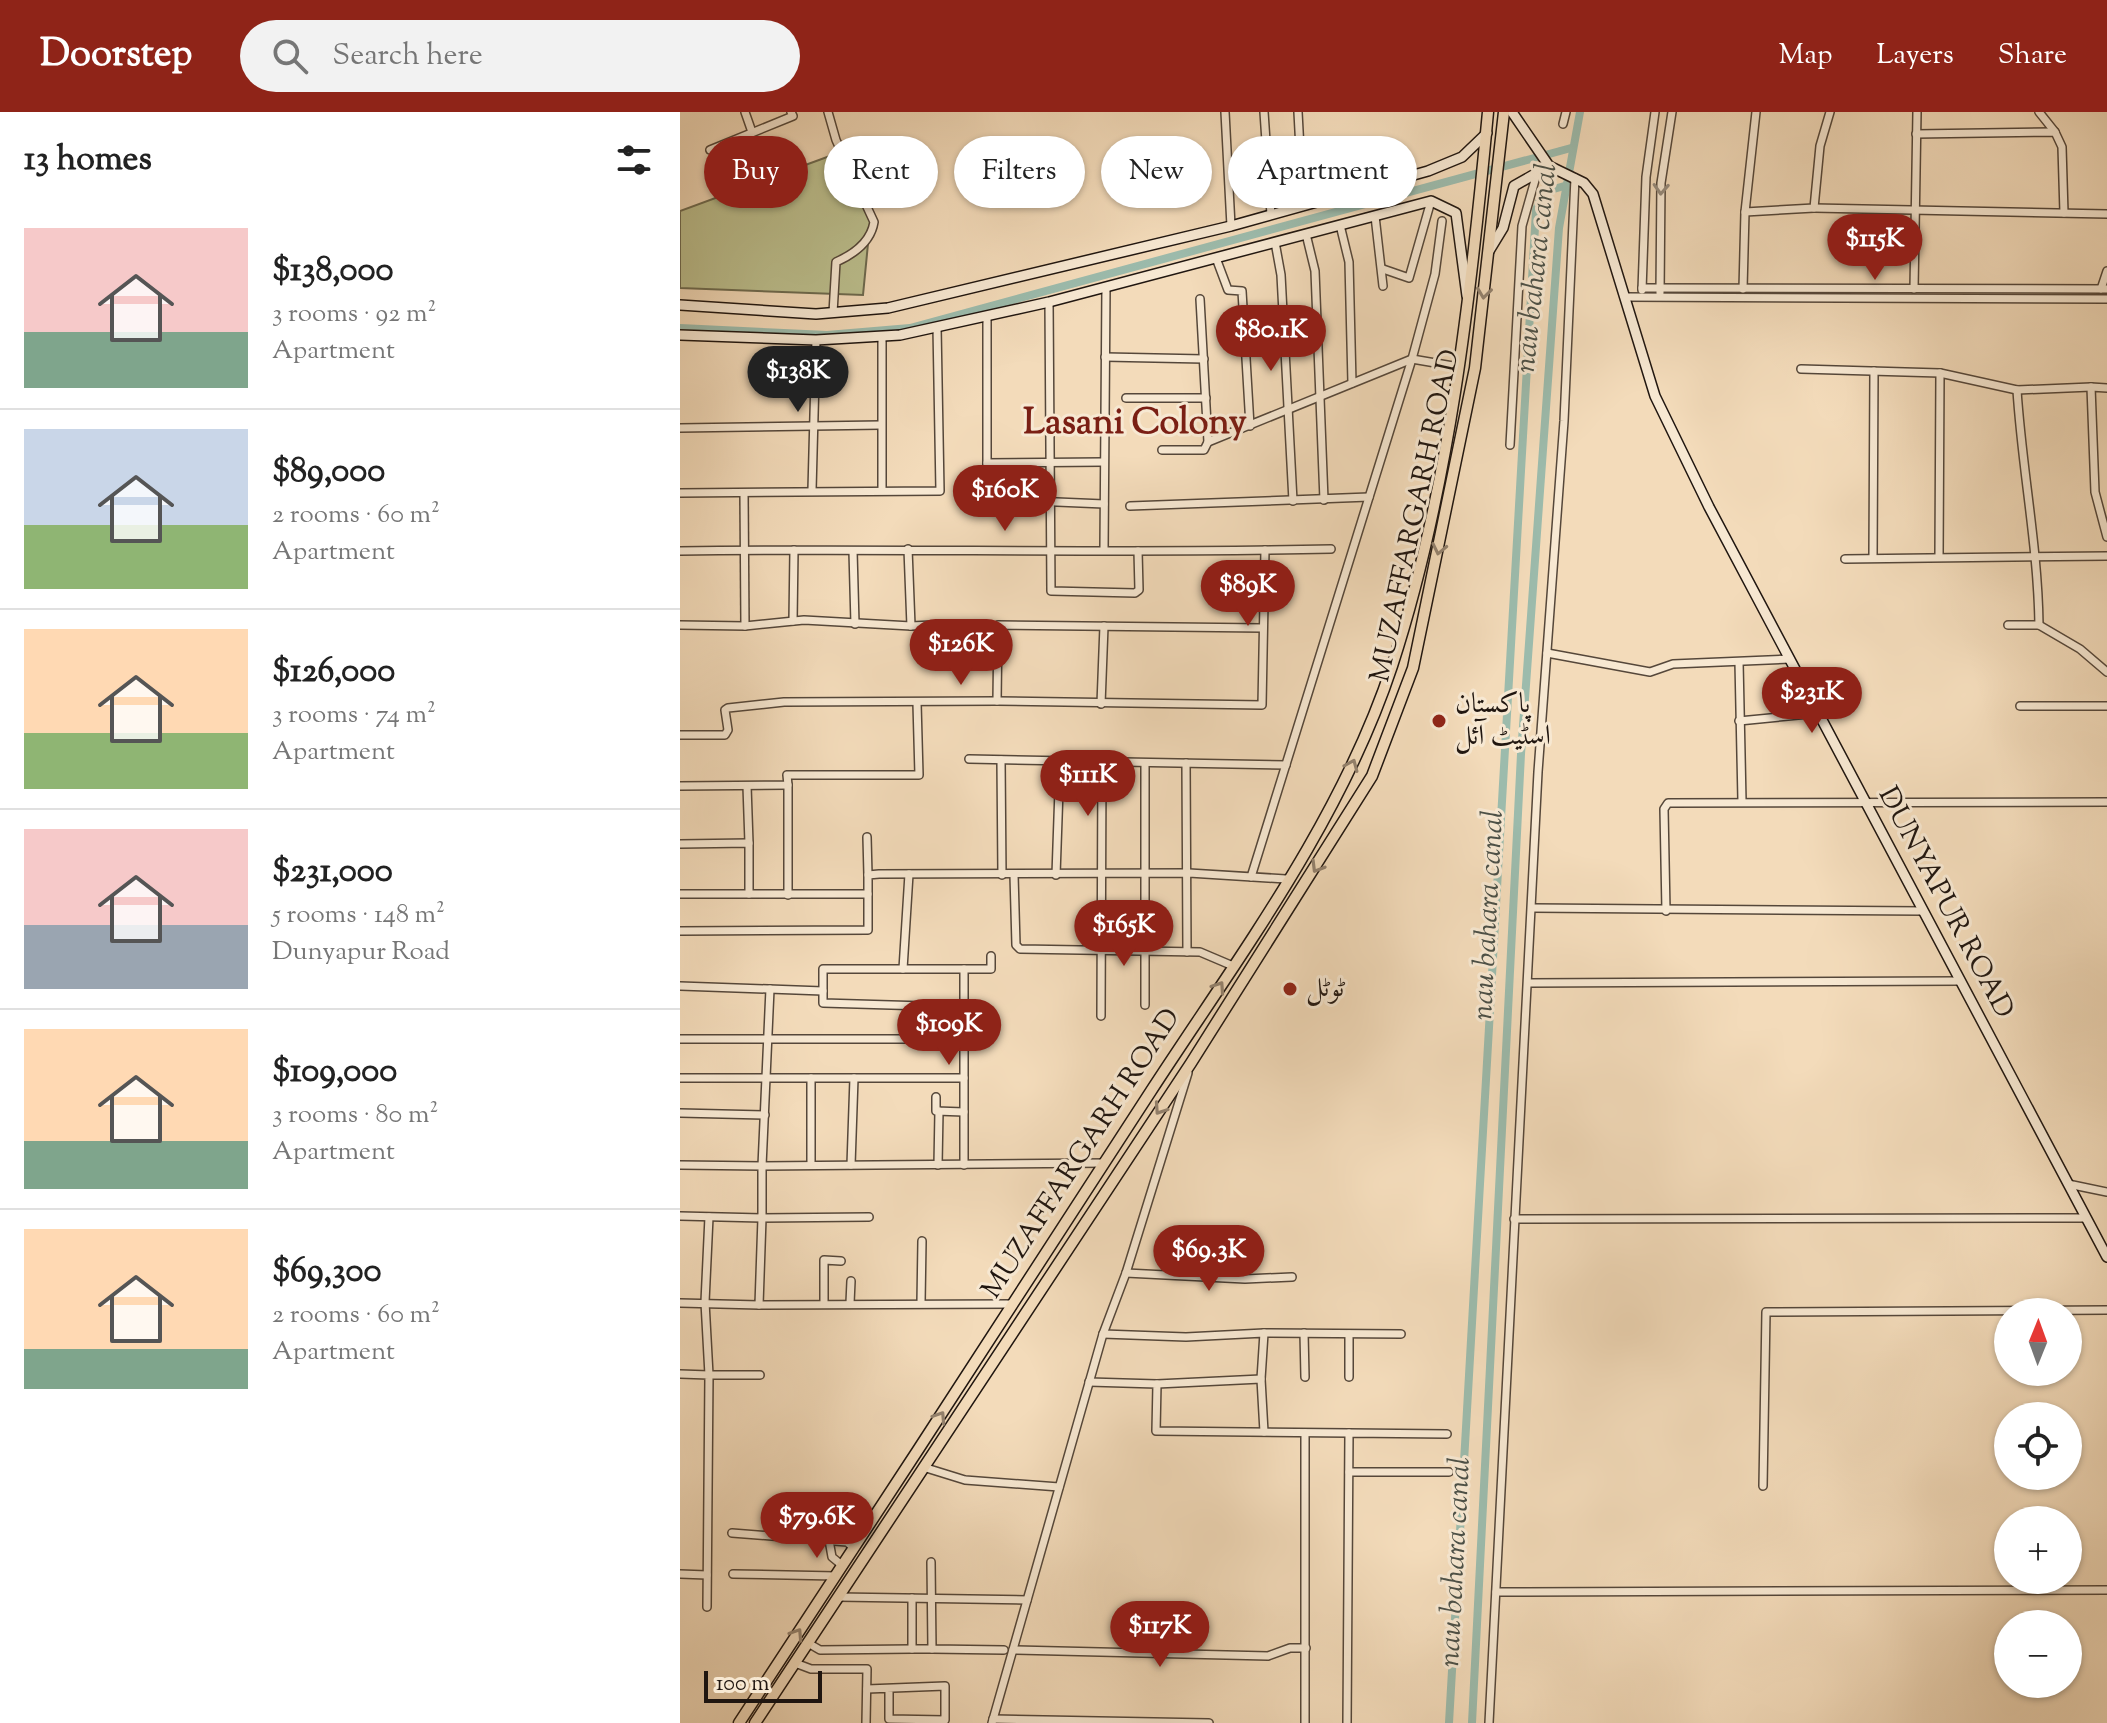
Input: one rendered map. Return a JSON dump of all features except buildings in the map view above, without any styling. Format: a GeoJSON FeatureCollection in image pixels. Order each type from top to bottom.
{"type":"FeatureCollection","features":[{"type":"Feature","properties":{"kind":"main road","name":"MUZAFFARGARH ROAD"},"geometry":{"type":"LineString","coordinates":[[739,1723],[1233,966],[1343,787],[1391,668],[1434,495],[1468,304],[1488,112]]}},
{"type":"Feature","properties":{"kind":"main road","name":"MUZAFFARGARH ROAD"},"geometry":{"type":"LineString","coordinates":[[755,1723],[1191,1063],[1372,776],[1413,668],[1475,368],[1504,112]]}},
{"type":"Feature","properties":{"kind":"main road"},"geometry":{"type":"LineString","coordinates":[[1512,112],[1550,165],[1575,178]]}},
{"type":"Feature","properties":{"kind":"main road"},"geometry":{"type":"LineString","coordinates":[[1417,174],[1462,157],[1487,133]]}},
{"type":"Feature","properties":{"kind":"main road"},"geometry":{"type":"LineString","coordinates":[[1489,251],[1503,228],[1514,186],[1550,165]]}},
{"type":"Feature","properties":{"kind":"main road","name":"DUNYAPUR ROAD"},"geometry":{"type":"LineString","coordinates":[[1575,178],[1593,194],[1655,396],[1790,659],[2107,1257]]}},
{"type":"Feature","properties":{"kind":"main road"},"geometry":{"type":"LineString","coordinates":[[680,335],[816,340],[882,336],[937,327],[1049,302],[1431,201],[1456,213],[1468,304]]}},
{"type":"Feature","properties":{"kind":"main road"},"geometry":{"type":"LineString","coordinates":[[680,305],[833,313],[888,308],[1296,208]]}},
{"type":"Feature","properties":{"kind":"main road"},"geometry":{"type":"LineString","coordinates":[[1434,495],[1449,498]]}},
{"type":"Feature","properties":{"kind":"street"},"geometry":{"type":"LineString","coordinates":[[745,112],[752,132]]}},
{"type":"Feature","properties":{"kind":"street"},"geometry":{"type":"LineString","coordinates":[[743,136],[793,116],[791,112]]}},
{"type":"Feature","properties":{"kind":"street"},"geometry":{"type":"LineString","coordinates":[[828,112],[836,140],[874,222],[872,233],[851,255],[836,262],[833,313]]}},
{"type":"Feature","properties":{"kind":"street"},"geometry":{"type":"LineString","coordinates":[[1225,112],[1231,226]]}},
{"type":"Feature","properties":{"kind":"street"},"geometry":{"type":"LineString","coordinates":[[1264,112],[1271,215]]}},
{"type":"Feature","properties":{"kind":"street"},"geometry":{"type":"LineString","coordinates":[[1298,112],[1299,136]]}},
{"type":"Feature","properties":{"kind":"street"},"geometry":{"type":"LineString","coordinates":[[1563,124],[1566,112]]}},
{"type":"Feature","properties":{"kind":"street"},"geometry":{"type":"LineString","coordinates":[[1642,292],[1646,177],[1655,112]]}},
{"type":"Feature","properties":{"kind":"street"},"geometry":{"type":"LineString","coordinates":[[1660,292],[1661,183],[1672,112]]}},
{"type":"Feature","properties":{"kind":"street"},"geometry":{"type":"LineString","coordinates":[[1743,289],[1745,212],[1756,112]]}},
{"type":"Feature","properties":{"kind":"street"},"geometry":{"type":"LineString","coordinates":[[1814,208],[1820,146],[1830,112]]}},
{"type":"Feature","properties":{"kind":"street"},"geometry":{"type":"LineString","coordinates":[[1914,289],[1917,112]]}},
{"type":"Feature","properties":{"kind":"street"},"geometry":{"type":"LineString","coordinates":[[2039,112],[2062,147],[2064,213]]}},
{"type":"Feature","properties":{"kind":"street"},"geometry":{"type":"LineString","coordinates":[[1916,134],[2055,132]]}},
{"type":"Feature","properties":{"kind":"street"},"geometry":{"type":"LineString","coordinates":[[1510,445],[1522,226],[1538,171]]}},
{"type":"Feature","properties":{"kind":"street"},"geometry":{"type":"LineString","coordinates":[[1489,1723],[1514,1219],[1547,653],[1565,405],[1575,178]]}},
{"type":"Feature","properties":{"kind":"street"},"geometry":{"type":"LineString","coordinates":[[1383,269],[1409,278],[1431,201]]}},
{"type":"Feature","properties":{"kind":"street"},"geometry":{"type":"LineString","coordinates":[[1745,212],[1814,208],[2107,214]]}},
{"type":"Feature","properties":{"kind":"street"},"geometry":{"type":"LineString","coordinates":[[1375,216],[1383,286]]}},
{"type":"Feature","properties":{"kind":"street"},"geometry":{"type":"LineString","coordinates":[[1251,877],[1412,359],[1435,274],[1442,221]]}},
{"type":"Feature","properties":{"kind":"street"},"geometry":{"type":"LineString","coordinates":[[1340,225],[1349,262],[1352,383]]}},
{"type":"Feature","properties":{"kind":"street"},"geometry":{"type":"LineString","coordinates":[[1306,234],[1315,271],[1324,500]]}},
{"type":"Feature","properties":{"kind":"street"},"geometry":{"type":"LineString","coordinates":[[1275,242],[1281,275],[1293,501]]}},
{"type":"Feature","properties":{"kind":"street"},"geometry":{"type":"LineString","coordinates":[[1216,258],[1228,290],[1242,291],[1250,426]]}},
{"type":"Feature","properties":{"kind":"street"},"geometry":{"type":"LineString","coordinates":[[1660,292],[1743,289],[2104,289],[2107,271]]}},
{"type":"Feature","properties":{"kind":"street"},"geometry":{"type":"LineString","coordinates":[[1104,550],[1106,287]]}},
{"type":"Feature","properties":{"kind":"street"},"geometry":{"type":"LineString","coordinates":[[1625,297],[1642,292],[1660,292],[2107,299]]}},
{"type":"Feature","properties":{"kind":"street"},"geometry":{"type":"LineString","coordinates":[[1162,450],[1204,450],[1208,442],[1200,299]]}},
{"type":"Feature","properties":{"kind":"street"},"geometry":{"type":"LineString","coordinates":[[1049,302],[1054,594],[1135,593],[1139,590],[1138,551]]}},
{"type":"Feature","properties":{"kind":"street"},"geometry":{"type":"LineString","coordinates":[[987,316],[987,499],[1104,504]]}},
{"type":"Feature","properties":{"kind":"street"},"geometry":{"type":"LineString","coordinates":[[680,493],[942,488],[937,327]]}},
{"type":"Feature","properties":{"kind":"street"},"geometry":{"type":"LineString","coordinates":[[882,336],[882,490]]}},
{"type":"Feature","properties":{"kind":"street"},"geometry":{"type":"LineString","coordinates":[[812,490],[816,340]]}},
{"type":"Feature","properties":{"kind":"street"},"geometry":{"type":"LineString","coordinates":[[1105,357],[1204,359]]}},
{"type":"Feature","properties":{"kind":"street"},"geometry":{"type":"LineString","coordinates":[[1208,442],[1412,359],[1459,367]]}},
{"type":"Feature","properties":{"kind":"street"},"geometry":{"type":"LineString","coordinates":[[1801,369],[1940,373],[2017,390],[2107,388]]}},
{"type":"Feature","properties":{"kind":"street"},"geometry":{"type":"LineString","coordinates":[[1873,557],[1874,371]]}},
{"type":"Feature","properties":{"kind":"street"},"geometry":{"type":"LineString","coordinates":[[1939,557],[1940,373]]}},
{"type":"Feature","properties":{"kind":"street"},"geometry":{"type":"LineString","coordinates":[[2091,387],[2095,492],[2107,537]]}},
{"type":"Feature","properties":{"kind":"street"},"geometry":{"type":"LineString","coordinates":[[2017,390],[2022,456],[2037,556],[2039,625]]}},
{"type":"Feature","properties":{"kind":"street"},"geometry":{"type":"LineString","coordinates":[[1126,398],[1206,398]]}},
{"type":"Feature","properties":{"kind":"street"},"geometry":{"type":"LineString","coordinates":[[680,428],[881,425]]}},
{"type":"Feature","properties":{"kind":"street"},"geometry":{"type":"LineString","coordinates":[[987,463],[1104,462]]}},
{"type":"Feature","properties":{"kind":"street"},"geometry":{"type":"LineString","coordinates":[[744,493],[745,626]]}},
{"type":"Feature","properties":{"kind":"street"},"geometry":{"type":"LineString","coordinates":[[1130,506],[1369,497]]}},
{"type":"Feature","properties":{"kind":"street"},"geometry":{"type":"LineString","coordinates":[[908,549],[911,626]]}},
{"type":"Feature","properties":{"kind":"street"},"geometry":{"type":"LineString","coordinates":[[680,551],[1331,549]]}},
{"type":"Feature","properties":{"kind":"street"},"geometry":{"type":"LineString","coordinates":[[793,621],[794,550]]}},
{"type":"Feature","properties":{"kind":"street"},"geometry":{"type":"LineString","coordinates":[[680,735],[725,735],[728,730],[725,710],[728,708],[784,702],[1262,705],[1265,550]]}},
{"type":"Feature","properties":{"kind":"street"},"geometry":{"type":"LineString","coordinates":[[853,551],[855,624]]}},
{"type":"Feature","properties":{"kind":"street"},"geometry":{"type":"LineString","coordinates":[[1845,559],[2107,556]]}},
{"type":"Feature","properties":{"kind":"street"},"geometry":{"type":"LineString","coordinates":[[680,625],[745,626],[793,621],[911,626],[955,624]]}},
{"type":"Feature","properties":{"kind":"street"},"geometry":{"type":"LineString","coordinates":[[997,701],[998,625],[1263,628]]}},
{"type":"Feature","properties":{"kind":"street"},"geometry":{"type":"LineString","coordinates":[[2008,625],[2039,625],[2080,649],[2107,672]]}},
{"type":"Feature","properties":{"kind":"street"},"geometry":{"type":"LineString","coordinates":[[1101,704],[1104,626]]}},
{"type":"Feature","properties":{"kind":"street"},"geometry":{"type":"LineString","coordinates":[[1547,653],[1650,672],[1673,664],[1790,659]]}},
{"type":"Feature","properties":{"kind":"street"},"geometry":{"type":"LineString","coordinates":[[1739,662],[1742,801]]}},
{"type":"Feature","properties":{"kind":"street"},"geometry":{"type":"LineString","coordinates":[[788,895],[787,775],[919,775],[917,703]]}},
{"type":"Feature","properties":{"kind":"street"},"geometry":{"type":"LineString","coordinates":[[2020,706],[2107,706]]}},
{"type":"Feature","properties":{"kind":"street"},"geometry":{"type":"LineString","coordinates":[[1739,721],[1819,713]]}},
{"type":"Feature","properties":{"kind":"street"},"geometry":{"type":"LineString","coordinates":[[969,759],[1286,765]]}},
{"type":"Feature","properties":{"kind":"street"},"geometry":{"type":"LineString","coordinates":[[1001,760],[1002,875]]}},
{"type":"Feature","properties":{"kind":"street"},"geometry":{"type":"LineString","coordinates":[[1056,875],[1060,761]]}},
{"type":"Feature","properties":{"kind":"street"},"geometry":{"type":"LineString","coordinates":[[1101,1016],[1104,874],[1102,762]]}},
{"type":"Feature","properties":{"kind":"street"},"geometry":{"type":"LineString","coordinates":[[1145,763],[1145,1005]]}},
{"type":"Feature","properties":{"kind":"street"},"geometry":{"type":"LineString","coordinates":[[1186,763],[1189,873],[1187,952]]}},
{"type":"Feature","properties":{"kind":"street"},"geometry":{"type":"LineString","coordinates":[[680,786],[788,785]]}},
{"type":"Feature","properties":{"kind":"street"},"geometry":{"type":"LineString","coordinates":[[747,786],[749,894]]}},
{"type":"Feature","properties":{"kind":"street"},"geometry":{"type":"LineString","coordinates":[[1666,911],[1665,804],[1866,800],[2107,802]]}},
{"type":"Feature","properties":{"kind":"street"},"geometry":{"type":"LineString","coordinates":[[680,931],[868,930],[867,837]]}},
{"type":"Feature","properties":{"kind":"street"},"geometry":{"type":"LineString","coordinates":[[680,844],[749,843]]}},
{"type":"Feature","properties":{"kind":"street"},"geometry":{"type":"LineString","coordinates":[[868,875],[1189,873],[1286,879]]}},
{"type":"Feature","properties":{"kind":"street"},"geometry":{"type":"LineString","coordinates":[[903,969],[909,874]]}},
{"type":"Feature","properties":{"kind":"street"},"geometry":{"type":"LineString","coordinates":[[1014,875],[1016,945],[1020,949],[1200,952],[1233,966]]}},
{"type":"Feature","properties":{"kind":"street"},"geometry":{"type":"LineString","coordinates":[[680,894],[868,894]]}},
{"type":"Feature","properties":{"kind":"street"},"geometry":{"type":"LineString","coordinates":[[1533,908],[1923,911]]}},
{"type":"Feature","properties":{"kind":"street"},"geometry":{"type":"LineString","coordinates":[[925,1006],[823,1003],[823,969],[991,969],[991,956]]}},
{"type":"Feature","properties":{"kind":"street"},"geometry":{"type":"LineString","coordinates":[[964,969],[964,1165]]}},
{"type":"Feature","properties":{"kind":"street"},"geometry":{"type":"LineString","coordinates":[[1529,983],[1960,981]]}},
{"type":"Feature","properties":{"kind":"street"},"geometry":{"type":"LineString","coordinates":[[680,986],[823,991]]}},
{"type":"Feature","properties":{"kind":"street"},"geometry":{"type":"LineString","coordinates":[[759,1305],[770,989]]}},
{"type":"Feature","properties":{"kind":"street"},"geometry":{"type":"LineString","coordinates":[[680,1039],[964,1039]]}},
{"type":"Feature","properties":{"kind":"street"},"geometry":{"type":"LineString","coordinates":[[1191,1063],[1126,1273],[1103,1334],[1027,1600],[1008,1650],[993,1721],[1209,1723]]}},
{"type":"Feature","properties":{"kind":"street"},"geometry":{"type":"LineString","coordinates":[[680,1078],[964,1078]]}},
{"type":"Feature","properties":{"kind":"street"},"geometry":{"type":"LineString","coordinates":[[811,1078],[811,1165]]}},
{"type":"Feature","properties":{"kind":"street"},"geometry":{"type":"LineString","coordinates":[[851,1165],[854,1078]]}},
{"type":"Feature","properties":{"kind":"street"},"geometry":{"type":"LineString","coordinates":[[936,1097],[936,1111],[964,1112]]}},
{"type":"Feature","properties":{"kind":"street"},"geometry":{"type":"LineString","coordinates":[[938,1165],[939,1111]]}},
{"type":"Feature","properties":{"kind":"street"},"geometry":{"type":"LineString","coordinates":[[680,1113],[765,1115]]}},
{"type":"Feature","properties":{"kind":"street"},"geometry":{"type":"LineString","coordinates":[[680,1165],[1105,1163]]}},
{"type":"Feature","properties":{"kind":"street"},"geometry":{"type":"LineString","coordinates":[[2068,1184],[2107,1192]]}},
{"type":"Feature","properties":{"kind":"street"},"geometry":{"type":"LineString","coordinates":[[680,1216],[869,1217]]}},
{"type":"Feature","properties":{"kind":"street"},"geometry":{"type":"LineString","coordinates":[[707,1607],[709,1375],[705,1302],[709,1217]]}},
{"type":"Feature","properties":{"kind":"street"},"geometry":{"type":"LineString","coordinates":[[1514,1219],[2086,1218]]}},
{"type":"Feature","properties":{"kind":"street"},"geometry":{"type":"LineString","coordinates":[[921,1303],[922,1241]]}},
{"type":"Feature","properties":{"kind":"street"},"geometry":{"type":"LineString","coordinates":[[824,1302],[824,1260],[841,1261]]}},
{"type":"Feature","properties":{"kind":"street"},"geometry":{"type":"LineString","coordinates":[[1126,1273],[1245,1279],[1292,1277]]}},
{"type":"Feature","properties":{"kind":"street"},"geometry":{"type":"LineString","coordinates":[[850,1303],[851,1281]]}},
{"type":"Feature","properties":{"kind":"street"},"geometry":{"type":"LineString","coordinates":[[680,1303],[1012,1304]]}},
{"type":"Feature","properties":{"kind":"street"},"geometry":{"type":"LineString","coordinates":[[1763,1486],[1766,1312],[2107,1310]]}},
{"type":"Feature","properties":{"kind":"street"},"geometry":{"type":"LineString","coordinates":[[1103,1334],[1186,1337],[1264,1333],[1401,1334]]}},
{"type":"Feature","properties":{"kind":"street"},"geometry":{"type":"LineString","coordinates":[[1264,1333],[1261,1379],[1264,1432]]}},
{"type":"Feature","properties":{"kind":"street"},"geometry":{"type":"LineString","coordinates":[[1304,1333],[1305,1377]]}},
{"type":"Feature","properties":{"kind":"street"},"geometry":{"type":"LineString","coordinates":[[1349,1334],[1349,1377]]}},
{"type":"Feature","properties":{"kind":"street"},"geometry":{"type":"LineString","coordinates":[[680,1374],[760,1375]]}},
{"type":"Feature","properties":{"kind":"street"},"geometry":{"type":"LineString","coordinates":[[1089,1382],[1157,1384],[1261,1379]]}},
{"type":"Feature","properties":{"kind":"street"},"geometry":{"type":"LineString","coordinates":[[1157,1384],[1156,1431],[1447,1434]]}},
{"type":"Feature","properties":{"kind":"street"},"geometry":{"type":"LineString","coordinates":[[1305,1433],[1305,1723]]}},
{"type":"Feature","properties":{"kind":"street"},"geometry":{"type":"LineString","coordinates":[[1347,1723],[1349,1433]]}},
{"type":"Feature","properties":{"kind":"street"},"geometry":{"type":"LineString","coordinates":[[923,1467],[965,1480],[1059,1487]]}},
{"type":"Feature","properties":{"kind":"street"},"geometry":{"type":"LineString","coordinates":[[1349,1472],[1449,1472]]}},
{"type":"Feature","properties":{"kind":"street"},"geometry":{"type":"LineString","coordinates":[[732,1533],[847,1542],[854,1548]]}},
{"type":"Feature","properties":{"kind":"street"},"geometry":{"type":"LineString","coordinates":[[829,1540],[832,1557],[843,1566]]}},
{"type":"Feature","properties":{"kind":"street"},"geometry":{"type":"LineString","coordinates":[[931,1562],[932,1649]]}},
{"type":"Feature","properties":{"kind":"street"},"geometry":{"type":"LineString","coordinates":[[680,1574],[707,1575]]}},
{"type":"Feature","properties":{"kind":"street"},"geometry":{"type":"LineString","coordinates":[[733,1574],[836,1576]]}},
{"type":"Feature","properties":{"kind":"street"},"geometry":{"type":"LineString","coordinates":[[1496,1592],[2107,1590]]}},
{"type":"Feature","properties":{"kind":"street"},"geometry":{"type":"LineString","coordinates":[[838,1597],[1027,1600]]}},
{"type":"Feature","properties":{"kind":"street"},"geometry":{"type":"LineString","coordinates":[[912,1598],[912,1649]]}},
{"type":"Feature","properties":{"kind":"street"},"geometry":{"type":"LineString","coordinates":[[808,1643],[820,1650],[1008,1650],[1268,1656],[1290,1648],[1306,1648]]}},
{"type":"Feature","properties":{"kind":"street"},"geometry":{"type":"LineString","coordinates":[[795,1663],[811,1669],[867,1669],[866,1723]]}},
{"type":"Feature","properties":{"kind":"street"},"geometry":{"type":"LineString","coordinates":[[890,1685],[945,1686],[945,1720],[889,1719],[889,1689],[890,1685]]}},
{"type":"Feature","properties":{"kind":"street"},"geometry":{"type":"LineString","coordinates":[[867,1689],[889,1689]]}},
{"type":"Feature","properties":{"kind":"green space"},"geometry":{"type":"Polygon","coordinates":[[[824,158],[824,208],[868,208],[871,213],[863,295],[680,288],[680,211],[704,202],[704,208],[808,208],[808,164],[824,158]]]}},
{"type":"Feature","properties":{"kind":"waterway","name":"nau bahara canal"},"geometry":{"type":"LineString","coordinates":[[1472,1723],[1521,754],[1559,228],[1580,112]]}},
{"type":"Feature","properties":{"kind":"waterway"},"geometry":{"type":"LineString","coordinates":[[680,328],[827,335],[910,328],[1571,148]]}},
{"type":"Feature","properties":{"kind":"waterway"},"geometry":{"type":"LineString","coordinates":[[1449,1723],[1536,210],[1543,192],[1568,185]]}},
{"type":"Feature","properties":{"kind":"place","name":"پاکستان اسٹیٹ آئل"},"geometry":{"type":"Point","coordinates":[1439,721]}},
{"type":"Feature","properties":{"kind":"place","name":"ٹوٹل"},"geometry":{"type":"Point","coordinates":[1290,989]}},
{"type":"Feature","properties":{"kind":"district","name":"Lasani Colony"},"geometry":{"type":"Point","coordinates":[1135,424]}}]}
